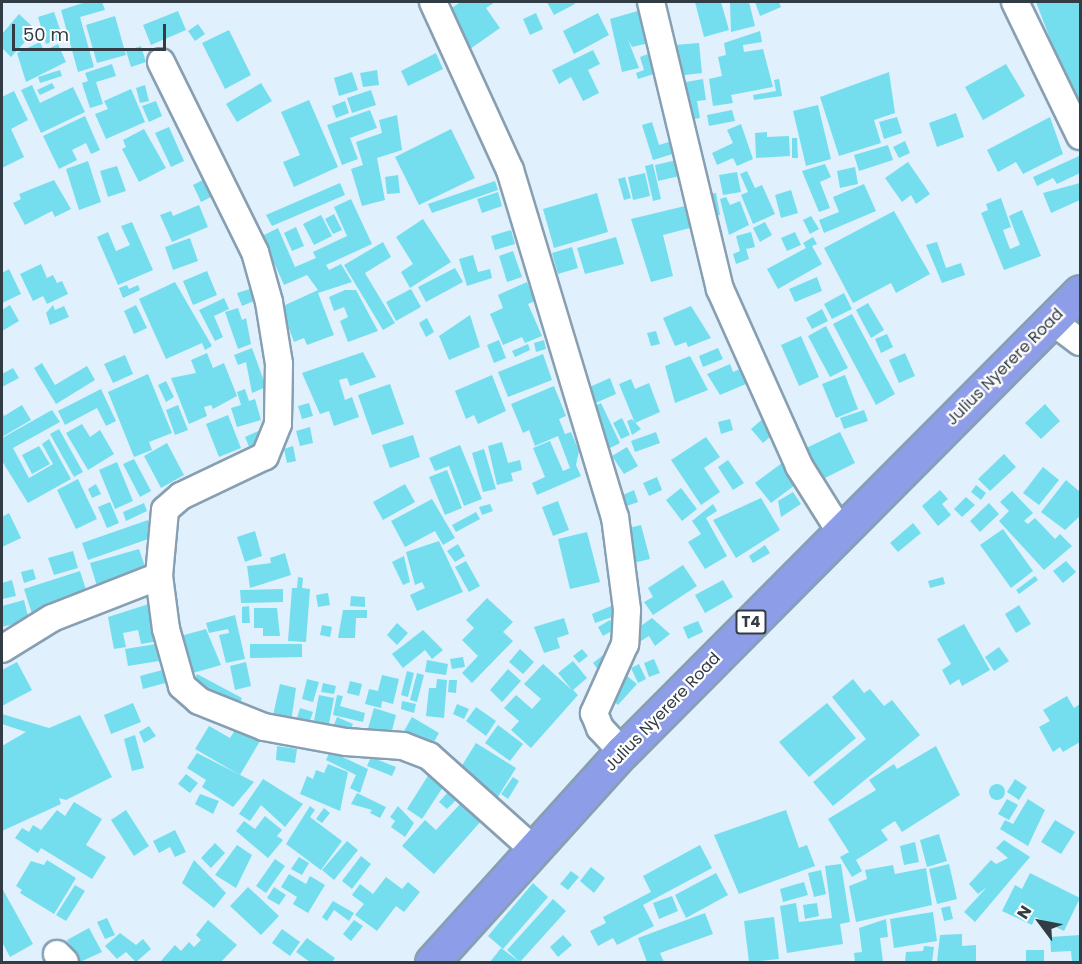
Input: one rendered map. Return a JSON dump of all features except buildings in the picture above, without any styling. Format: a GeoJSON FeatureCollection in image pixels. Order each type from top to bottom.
{"type":"FeatureCollection","features":[{"type":"Feature","properties":{"kind":"highway","name":"Julius Nyerere Road"},"geometry":{"type":"LineString","coordinates":[[432,963],[622,752],[1080,292]]}},
{"type":"Feature","properties":{"kind":"street"},"geometry":{"type":"LineString","coordinates":[[433,2],[510,170],[615,517],[627,610],[625,644],[594,713],[600,728],[622,752]]}},
{"type":"Feature","properties":{"kind":"street"},"geometry":{"type":"LineString","coordinates":[[651,2],[720,289],[799,466],[841,533]]}},
{"type":"Feature","properties":{"kind":"street"},"geometry":{"type":"LineString","coordinates":[[1015,2],[1080,136]]}},
{"type":"Feature","properties":{"kind":"street"},"geometry":{"type":"LineString","coordinates":[[161,62],[255,252],[269,302],[279,364],[273,441],[265,456],[169,503],[163,519],[159,576],[166,629],[187,693],[264,727],[346,742],[403,746],[429,756],[534,850]]}},
{"type":"Feature","properties":{"kind":"street"},"geometry":{"type":"LineString","coordinates":[[1052,321],[1080,342]]}},
{"type":"Feature","properties":{"kind":"street"},"geometry":{"type":"LineString","coordinates":[[2,649],[52,618],[159,576]]}}]}
